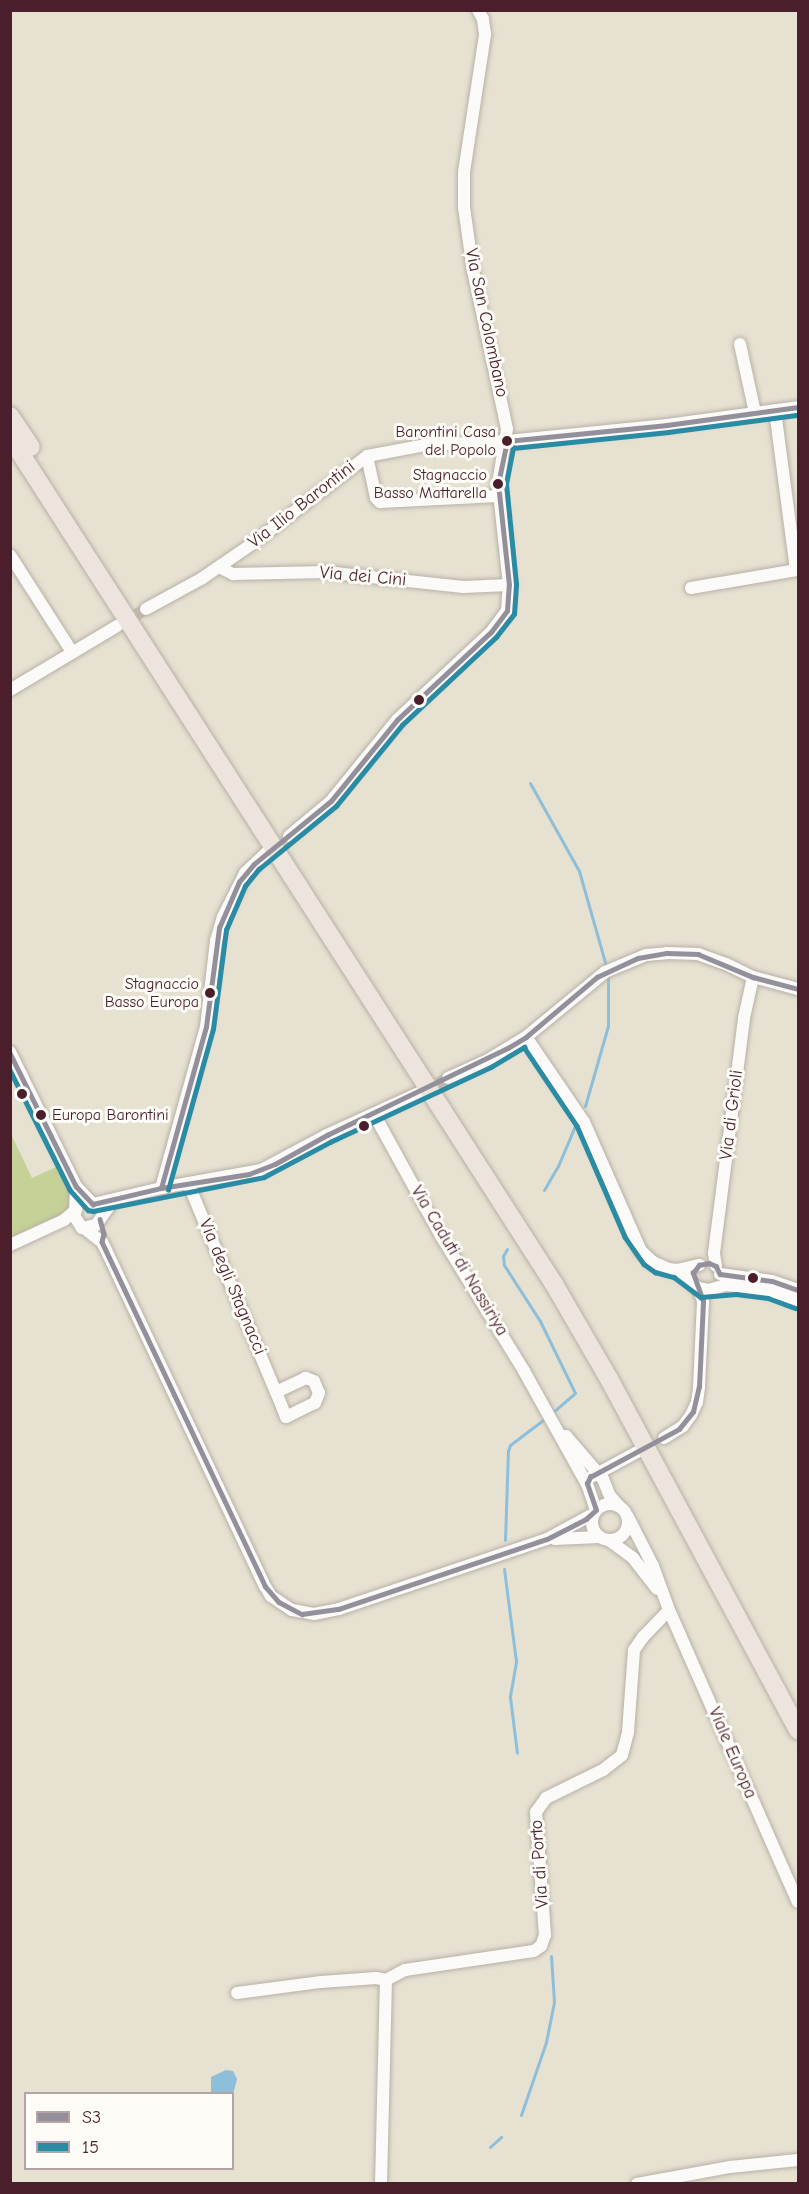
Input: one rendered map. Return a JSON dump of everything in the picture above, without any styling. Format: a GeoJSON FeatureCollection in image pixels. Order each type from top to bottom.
{"type":"FeatureCollection","features":[{"type":"Feature","properties":{"kind":"highway"},"geometry":{"type":"LineString","coordinates":[[10,416],[547,1252],[619,1373],[798,1705]]}},
{"type":"Feature","properties":{"kind":"highway"},"geometry":{"type":"LineString","coordinates":[[10,437],[548,1275],[609,1379],[798,1730]]}},
{"type":"Feature","properties":{"kind":"street","name":"Via San Colombano"},"geometry":{"type":"LineString","coordinates":[[478,10],[483,19],[485,34],[464,172],[464,207],[472,271],[506,420],[507,441]]}},
{"type":"Feature","properties":{"kind":"street"},"geometry":{"type":"LineString","coordinates":[[740,344],[755,413]]}},
{"type":"Feature","properties":{"kind":"street"},"geometry":{"type":"LineString","coordinates":[[289,836],[331,801],[398,720],[502,620],[510,599],[498,496],[499,472],[507,441],[667,425],[798,407]]}},
{"type":"Feature","properties":{"kind":"street"},"geometry":{"type":"LineString","coordinates":[[691,588],[796,570],[775,410]]}},
{"type":"Feature","properties":{"kind":"street","name":"Via Ilio Barontini"},"geometry":{"type":"LineString","coordinates":[[146,609],[219,567],[285,520],[344,471],[367,456],[425,445],[507,441]]}},
{"type":"Feature","properties":{"kind":"street"},"geometry":{"type":"LineString","coordinates":[[367,456],[376,498],[380,502],[498,496]]}},
{"type":"Feature","properties":{"kind":"street"},"geometry":{"type":"LineString","coordinates":[[10,555],[72,652]]}},
{"type":"Feature","properties":{"kind":"street","name":"Via dei Cini"},"geometry":{"type":"LineString","coordinates":[[219,567],[233,574],[325,572],[464,587],[509,585]]}},
{"type":"Feature","properties":{"kind":"street"},"geometry":{"type":"LineString","coordinates":[[10,690],[117,626]]}},
{"type":"Feature","properties":{"kind":"street"},"geometry":{"type":"LineString","coordinates":[[161,1188],[206,1027],[216,940],[223,917],[245,873],[269,851]]}},
{"type":"Feature","properties":{"kind":"street"},"geometry":{"type":"LineString","coordinates":[[448,1078],[488,1060],[526,1037],[597,977],[623,963],[646,955],[667,952],[698,954],[753,977],[798,989]]}},
{"type":"Feature","properties":{"kind":"street","name":"Via di Grioli"},"geometry":{"type":"LineString","coordinates":[[718,1270],[714,1253],[744,1018],[753,977]]}},
{"type":"Feature","properties":{"kind":"street"},"geometry":{"type":"LineString","coordinates":[[526,1037],[584,1122],[639,1248],[655,1263],[677,1270],[697,1286],[714,1288],[731,1285],[758,1289],[798,1301]]}},
{"type":"Feature","properties":{"kind":"street"},"geometry":{"type":"LineString","coordinates":[[10,1052],[76,1186],[99,1209],[104,1234],[102,1242]]}},
{"type":"Feature","properties":{"kind":"street"},"geometry":{"type":"LineString","coordinates":[[10,1245],[60,1221],[82,1204],[113,1201],[161,1188],[261,1170],[421,1092]]}},
{"type":"Feature","properties":{"kind":"street","name":"Via Caduti di Nassiriya"},"geometry":{"type":"LineString","coordinates":[[374,1114],[441,1236],[524,1371],[544,1408],[587,1468]]}},
{"type":"Feature","properties":{"kind":"street","name":"Via degli Stagnacci"},"geometry":{"type":"LineString","coordinates":[[188,1183],[276,1392]]}},
{"type":"Feature","properties":{"kind":"street"},"geometry":{"type":"LineString","coordinates":[[76,1186],[75,1217],[81,1227],[102,1242],[265,1586],[279,1602],[302,1614],[324,1613],[548,1539],[605,1504],[619,1506]]}},
{"type":"Feature","properties":{"kind":"street"},"geometry":{"type":"LineString","coordinates":[[60,1221],[81,1227],[93,1227],[113,1201]]}},
{"type":"Feature","properties":{"kind":"street"},"geometry":{"type":"LineString","coordinates":[[664,1438],[683,1426],[696,1406],[703,1301],[693,1273],[714,1253]]}},
{"type":"Feature","properties":{"kind":"street"},"geometry":{"type":"LineString","coordinates":[[677,1270],[709,1263],[718,1270],[772,1281],[798,1290]]}},
{"type":"Feature","properties":{"kind":"street"},"geometry":{"type":"LineString","coordinates":[[703,1301],[714,1288],[718,1270]]}},
{"type":"Feature","properties":{"kind":"street"},"geometry":{"type":"LineString","coordinates":[[587,1468],[618,1461],[637,1452]]}},
{"type":"Feature","properties":{"kind":"street"},"geometry":{"type":"LineString","coordinates":[[605,1483],[618,1461]]}},
{"type":"Feature","properties":{"kind":"street"},"geometry":{"type":"LineString","coordinates":[[548,1539],[605,1539],[625,1533],[628,1517],[610,1496],[605,1483],[587,1468]]}},
{"type":"Feature","properties":{"kind":"street"},"geometry":{"type":"LineString","coordinates":[[587,1468],[587,1484],[595,1512],[593,1530],[605,1539]]}},
{"type":"Feature","properties":{"kind":"street","name":"Viale Europa"},"geometry":{"type":"LineString","coordinates":[[628,1517],[653,1566],[667,1607],[798,1902]]}},
{"type":"Feature","properties":{"kind":"street","name":"Viale Europa"},"geometry":{"type":"LineString","coordinates":[[605,1539],[637,1563],[667,1607]]}},
{"type":"Feature","properties":{"kind":"street","name":"Via di Porto"},"geometry":{"type":"LineString","coordinates":[[237,1993],[274,1990],[321,1982],[376,1978],[386,1980],[405,1970],[534,1951],[541,1946],[545,1935],[536,1812],[546,1798],[603,1770],[622,1755],[628,1732],[634,1650],[667,1607]]}},
{"type":"Feature","properties":{"kind":"street"},"geometry":{"type":"LineString","coordinates":[[381,2184],[386,1980]]}},
{"type":"Feature","properties":{"kind":"street"},"geometry":{"type":"LineString","coordinates":[[637,2184],[730,2167],[798,2160]]}},
{"type":"Feature","properties":{"kind":"green space"},"geometry":{"type":"Polygon","coordinates":[[[10,1132],[32,1178],[65,1163],[77,1209],[10,1245],[10,1132]]]}},
{"type":"Feature","properties":{"kind":"water"},"geometry":{"type":"Polygon","coordinates":[[[226,2070],[233,2071],[237,2079],[234,2092],[211,2092],[211,2077],[226,2070]]]}},
{"type":"Feature","properties":{"kind":"waterway"},"geometry":{"type":"LineString","coordinates":[[530,783],[579,871],[606,966]]}},
{"type":"Feature","properties":{"kind":"waterway"},"geometry":{"type":"LineString","coordinates":[[585,1106],[608,1026],[608,978]]}},
{"type":"Feature","properties":{"kind":"waterway"},"geometry":{"type":"LineString","coordinates":[[544,1190],[558,1166],[575,1126]]}},
{"type":"Feature","properties":{"kind":"waterway"},"geometry":{"type":"LineString","coordinates":[[507,1249],[503,1256],[504,1265],[540,1321],[575,1393],[552,1413]]}},
{"type":"Feature","properties":{"kind":"waterway"},"geometry":{"type":"LineString","coordinates":[[505,1540],[510,1445],[547,1417]]}},
{"type":"Feature","properties":{"kind":"waterway"},"geometry":{"type":"LineString","coordinates":[[504,1569],[516,1662],[510,1697],[517,1753]]}},
{"type":"Feature","properties":{"kind":"waterway"},"geometry":{"type":"LineString","coordinates":[[521,2115],[546,2042],[554,2002],[551,1956]]}},
{"type":"Feature","properties":{"kind":"waterway"},"geometry":{"type":"LineString","coordinates":[[490,2147],[501,2137]]}},
{"type":"Feature","properties":{"kind":"tunnel"},"geometry":{"type":"LineString","coordinates":[[121,624],[146,609]]}},
{"type":"Feature","properties":{"kind":"tunnel"},"geometry":{"type":"LineString","coordinates":[[422,1092],[448,1078]]}},
{"type":"Feature","properties":{"kind":"transit line","name":"S3"},"geometry":{"type":"LineString","coordinates":[[507,441],[667,425],[798,407]]}},
{"type":"Feature","properties":{"kind":"transit line","name":"15"},"geometry":{"type":"LineString","coordinates":[[168,1190],[213,1029],[226,930],[245,886],[259,869],[336,806],[402,725],[496,637],[514,614],[516,584],[506,484],[513,448],[668,432],[798,415]]}},
{"type":"Feature","properties":{"kind":"transit line","name":"S3"},"geometry":{"type":"LineString","coordinates":[[161,1188],[206,1027],[219,928],[239,882],[254,864],[331,801],[397,720],[491,632],[507,611],[509,585],[498,484],[507,441]]}},
{"type":"Feature","properties":{"kind":"transit line","name":"S3"},"geometry":{"type":"LineString","coordinates":[[10,1053],[76,1186],[93,1204],[161,1188],[249,1174],[275,1164],[327,1135],[508,1048],[526,1037],[597,977],[638,958],[667,953],[698,954],[753,977],[798,989]]}},
{"type":"Feature","properties":{"kind":"transit line","name":"15"},"geometry":{"type":"LineString","coordinates":[[10,1070],[70,1190],[88,1210],[93,1211],[264,1177],[330,1142],[491,1067],[524,1047],[577,1126],[625,1237],[644,1264],[655,1272],[674,1277],[701,1297],[736,1294],[768,1298],[795,1308]]}},
{"type":"Feature","properties":{"kind":"transit line","name":"S3"},"geometry":{"type":"LineString","coordinates":[[100,1219],[104,1234],[102,1242],[265,1586],[279,1602],[302,1614],[339,1609],[547,1539],[586,1519],[596,1510]]}},
{"type":"Feature","properties":{"kind":"transit line","name":"S3"},"geometry":{"type":"LineString","coordinates":[[596,1510],[587,1484],[590,1477],[679,1429],[693,1412],[699,1387],[703,1301],[693,1273],[699,1265],[709,1263],[716,1266],[720,1274]]}},
{"type":"Feature","properties":{"kind":"transit line","name":"S3"},"geometry":{"type":"LineString","coordinates":[[720,1274],[772,1281],[798,1290]]}},
{"type":"Feature","properties":{"kind":"place","name":"Barontini Casa del Popolo"},"geometry":{"type":"Point","coordinates":[507,441]}},
{"type":"Feature","properties":{"kind":"place","name":"Stagnaccio Basso Mattarella"},"geometry":{"type":"Point","coordinates":[498,484]}},
{"type":"Feature","properties":{"kind":"place","name":"Stagnaccio Basso Europa"},"geometry":{"type":"Point","coordinates":[210,993]}},
{"type":"Feature","properties":{"kind":"place","name":"Europa Barontini"},"geometry":{"type":"Point","coordinates":[41,1115]}}]}
